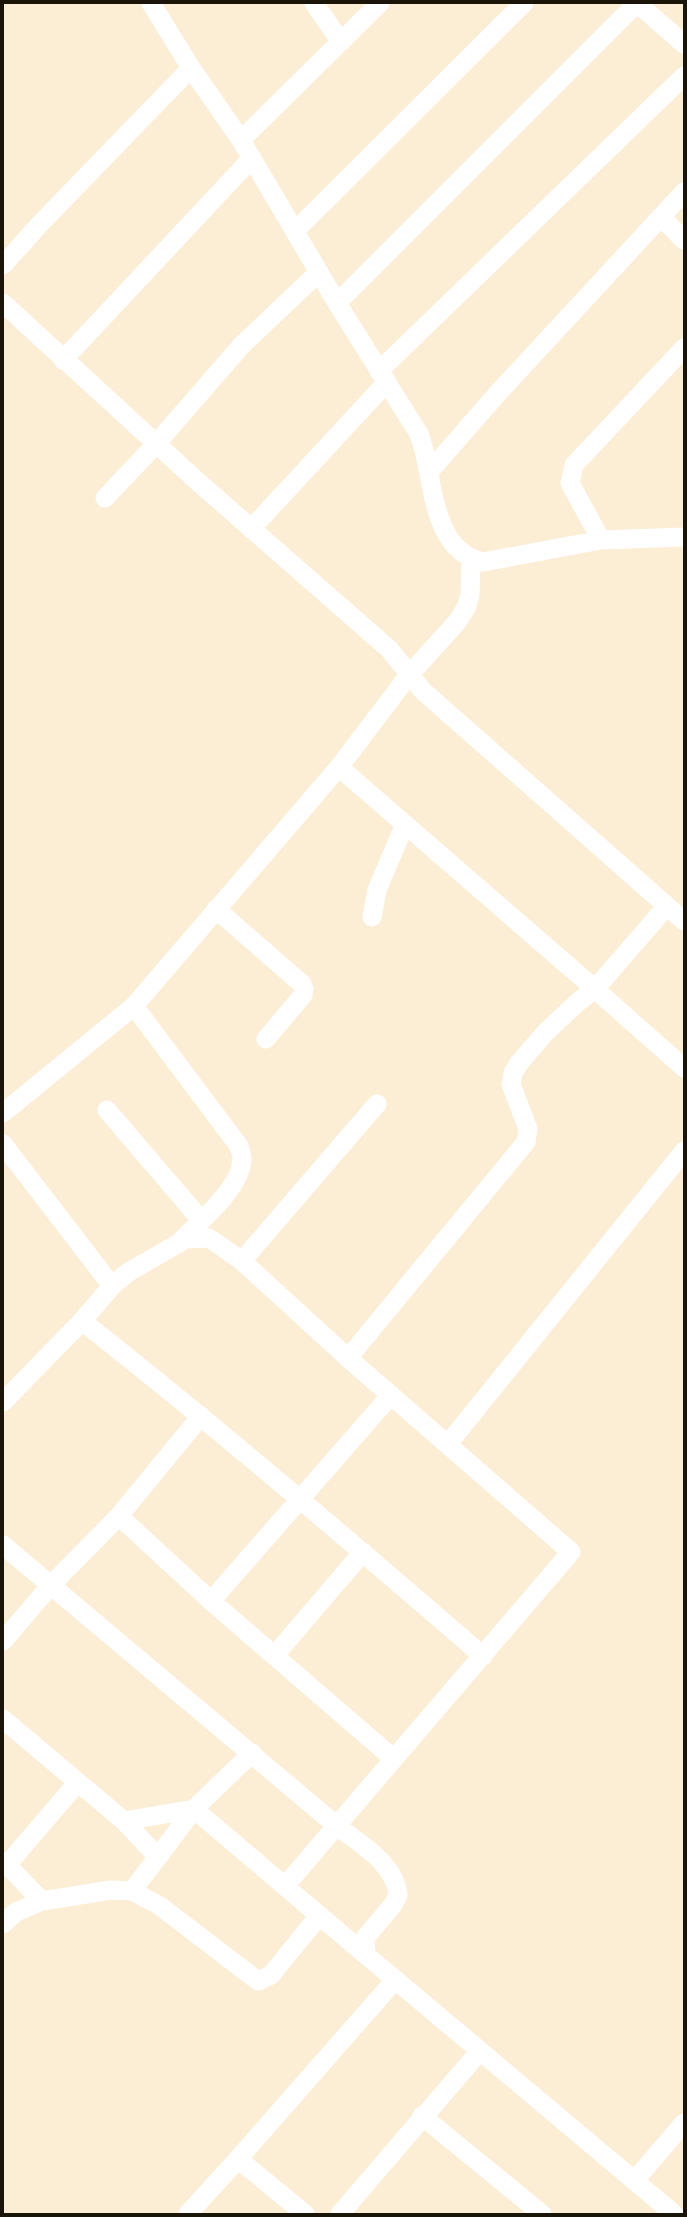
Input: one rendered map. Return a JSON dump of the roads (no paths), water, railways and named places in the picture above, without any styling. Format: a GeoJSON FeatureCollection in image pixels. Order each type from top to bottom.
{"type":"FeatureCollection","features":[{"type":"Feature","properties":{"kind":"street"},"geometry":{"type":"LineString","coordinates":[[151,3],[191,68],[241,140],[337,303],[419,434],[441,524],[452,545],[471,559],[483,562],[601,540],[684,537]]}},
{"type":"Feature","properties":{"kind":"street"},"geometry":{"type":"LineString","coordinates":[[314,3],[341,42]]}},
{"type":"Feature","properties":{"kind":"street"},"geometry":{"type":"LineString","coordinates":[[241,140],[380,3]]}},
{"type":"Feature","properties":{"kind":"street"},"geometry":{"type":"LineString","coordinates":[[295,231],[524,3]]}},
{"type":"Feature","properties":{"kind":"street"},"geometry":{"type":"LineString","coordinates":[[337,303],[637,3],[684,44]]}},
{"type":"Feature","properties":{"kind":"street"},"geometry":{"type":"LineString","coordinates":[[3,265],[39,225],[191,68]]}},
{"type":"Feature","properties":{"kind":"street"},"geometry":{"type":"LineString","coordinates":[[251,529],[383,377],[684,76]]}},
{"type":"Feature","properties":{"kind":"street"},"geometry":{"type":"LineString","coordinates":[[63,360],[252,158]]}},
{"type":"Feature","properties":{"kind":"street"},"geometry":{"type":"LineString","coordinates":[[429,472],[498,393],[684,192]]}},
{"type":"Feature","properties":{"kind":"street"},"geometry":{"type":"LineString","coordinates":[[661,217],[684,240]]}},
{"type":"Feature","properties":{"kind":"street"},"geometry":{"type":"LineString","coordinates":[[105,498],[156,444],[241,346],[319,272]]}},
{"type":"Feature","properties":{"kind":"street"},"geometry":{"type":"LineString","coordinates":[[3,303],[63,360],[251,529],[380,640],[422,691],[684,921]]}},
{"type":"Feature","properties":{"kind":"street"},"geometry":{"type":"LineString","coordinates":[[601,540],[570,483],[570,475],[574,465],[684,348]]}},
{"type":"Feature","properties":{"kind":"street"},"geometry":{"type":"LineString","coordinates":[[3,1113],[134,1006],[339,767],[409,674],[458,621],[466,606],[470,594],[471,559]]}},
{"type":"Feature","properties":{"kind":"street"},"geometry":{"type":"LineString","coordinates":[[339,767],[596,989],[684,1068]]}},
{"type":"Feature","properties":{"kind":"street"},"geometry":{"type":"LineString","coordinates":[[372,917],[377,890],[405,824]]}},
{"type":"Feature","properties":{"kind":"street"},"geometry":{"type":"LineString","coordinates":[[348,1358],[526,1142],[528,1129],[511,1084],[513,1072],[519,1063],[546,1032],[578,1002],[596,989],[667,906]]}},
{"type":"Feature","properties":{"kind":"street"},"geometry":{"type":"LineString","coordinates":[[216,909],[302,984],[304,989],[302,995],[266,1039]]}},
{"type":"Feature","properties":{"kind":"street"},"geometry":{"type":"LineString","coordinates":[[134,1006],[239,1146],[242,1159],[240,1170],[231,1188],[180,1242]]}},
{"type":"Feature","properties":{"kind":"street"},"geometry":{"type":"LineString","coordinates":[[242,1261],[377,1104]]}},
{"type":"Feature","properties":{"kind":"street"},"geometry":{"type":"LineString","coordinates":[[107,1110],[201,1220]]}},
{"type":"Feature","properties":{"kind":"street"},"geometry":{"type":"LineString","coordinates":[[3,1144],[112,1286]]}},
{"type":"Feature","properties":{"kind":"street"},"geometry":{"type":"LineString","coordinates":[[448,1444],[684,1151]]}},
{"type":"Feature","properties":{"kind":"street"},"geometry":{"type":"LineString","coordinates":[[3,1402],[82,1321],[112,1286],[127,1273],[180,1242],[192,1238],[208,1238],[242,1261],[348,1358],[571,1552],[284,1886]]}},
{"type":"Feature","properties":{"kind":"street"},"geometry":{"type":"LineString","coordinates":[[82,1321],[202,1416],[483,1656]]}},
{"type":"Feature","properties":{"kind":"street"},"geometry":{"type":"LineString","coordinates":[[211,1601],[391,1395]]}},
{"type":"Feature","properties":{"kind":"street"},"geometry":{"type":"LineString","coordinates":[[3,1641],[51,1585],[119,1516],[202,1416]]}},
{"type":"Feature","properties":{"kind":"street"},"geometry":{"type":"LineString","coordinates":[[119,1516],[211,1601],[394,1759]]}},
{"type":"Feature","properties":{"kind":"street"},"geometry":{"type":"LineString","coordinates":[[3,1545],[337,1826],[375,1855],[387,1868],[397,1887],[398,1894],[393,1905],[365,1938],[366,1955]]}},
{"type":"Feature","properties":{"kind":"street"},"geometry":{"type":"LineString","coordinates":[[275,1655],[363,1552]]}},
{"type":"Feature","properties":{"kind":"street"},"geometry":{"type":"LineString","coordinates":[[3,1719],[124,1821],[158,1858]]}},
{"type":"Feature","properties":{"kind":"street"},"geometry":{"type":"LineString","coordinates":[[132,1891],[194,1809],[252,1754]]}},
{"type":"Feature","properties":{"kind":"street"},"geometry":{"type":"LineString","coordinates":[[42,1901],[5,1863],[78,1782]]}},
{"type":"Feature","properties":{"kind":"street"},"geometry":{"type":"LineString","coordinates":[[124,1821],[194,1809]]}},
{"type":"Feature","properties":{"kind":"street"},"geometry":{"type":"LineString","coordinates":[[194,1809],[674,2214]]}},
{"type":"Feature","properties":{"kind":"street"},"geometry":{"type":"LineString","coordinates":[[3,1924],[16,1912],[42,1901],[111,1890],[132,1891],[160,1906],[258,1981],[271,1975],[319,1916]]}},
{"type":"Feature","properties":{"kind":"street"},"geometry":{"type":"LineString","coordinates":[[188,2214],[395,1980]]}},
{"type":"Feature","properties":{"kind":"street"},"geometry":{"type":"LineString","coordinates":[[340,2214],[422,2116],[480,2051]]}},
{"type":"Feature","properties":{"kind":"street"},"geometry":{"type":"LineString","coordinates":[[422,2116],[542,2214]]}},
{"type":"Feature","properties":{"kind":"street"},"geometry":{"type":"LineString","coordinates":[[635,2180],[684,2123]]}},
{"type":"Feature","properties":{"kind":"street"},"geometry":{"type":"LineString","coordinates":[[238,2159],[305,2214]]}}]}
